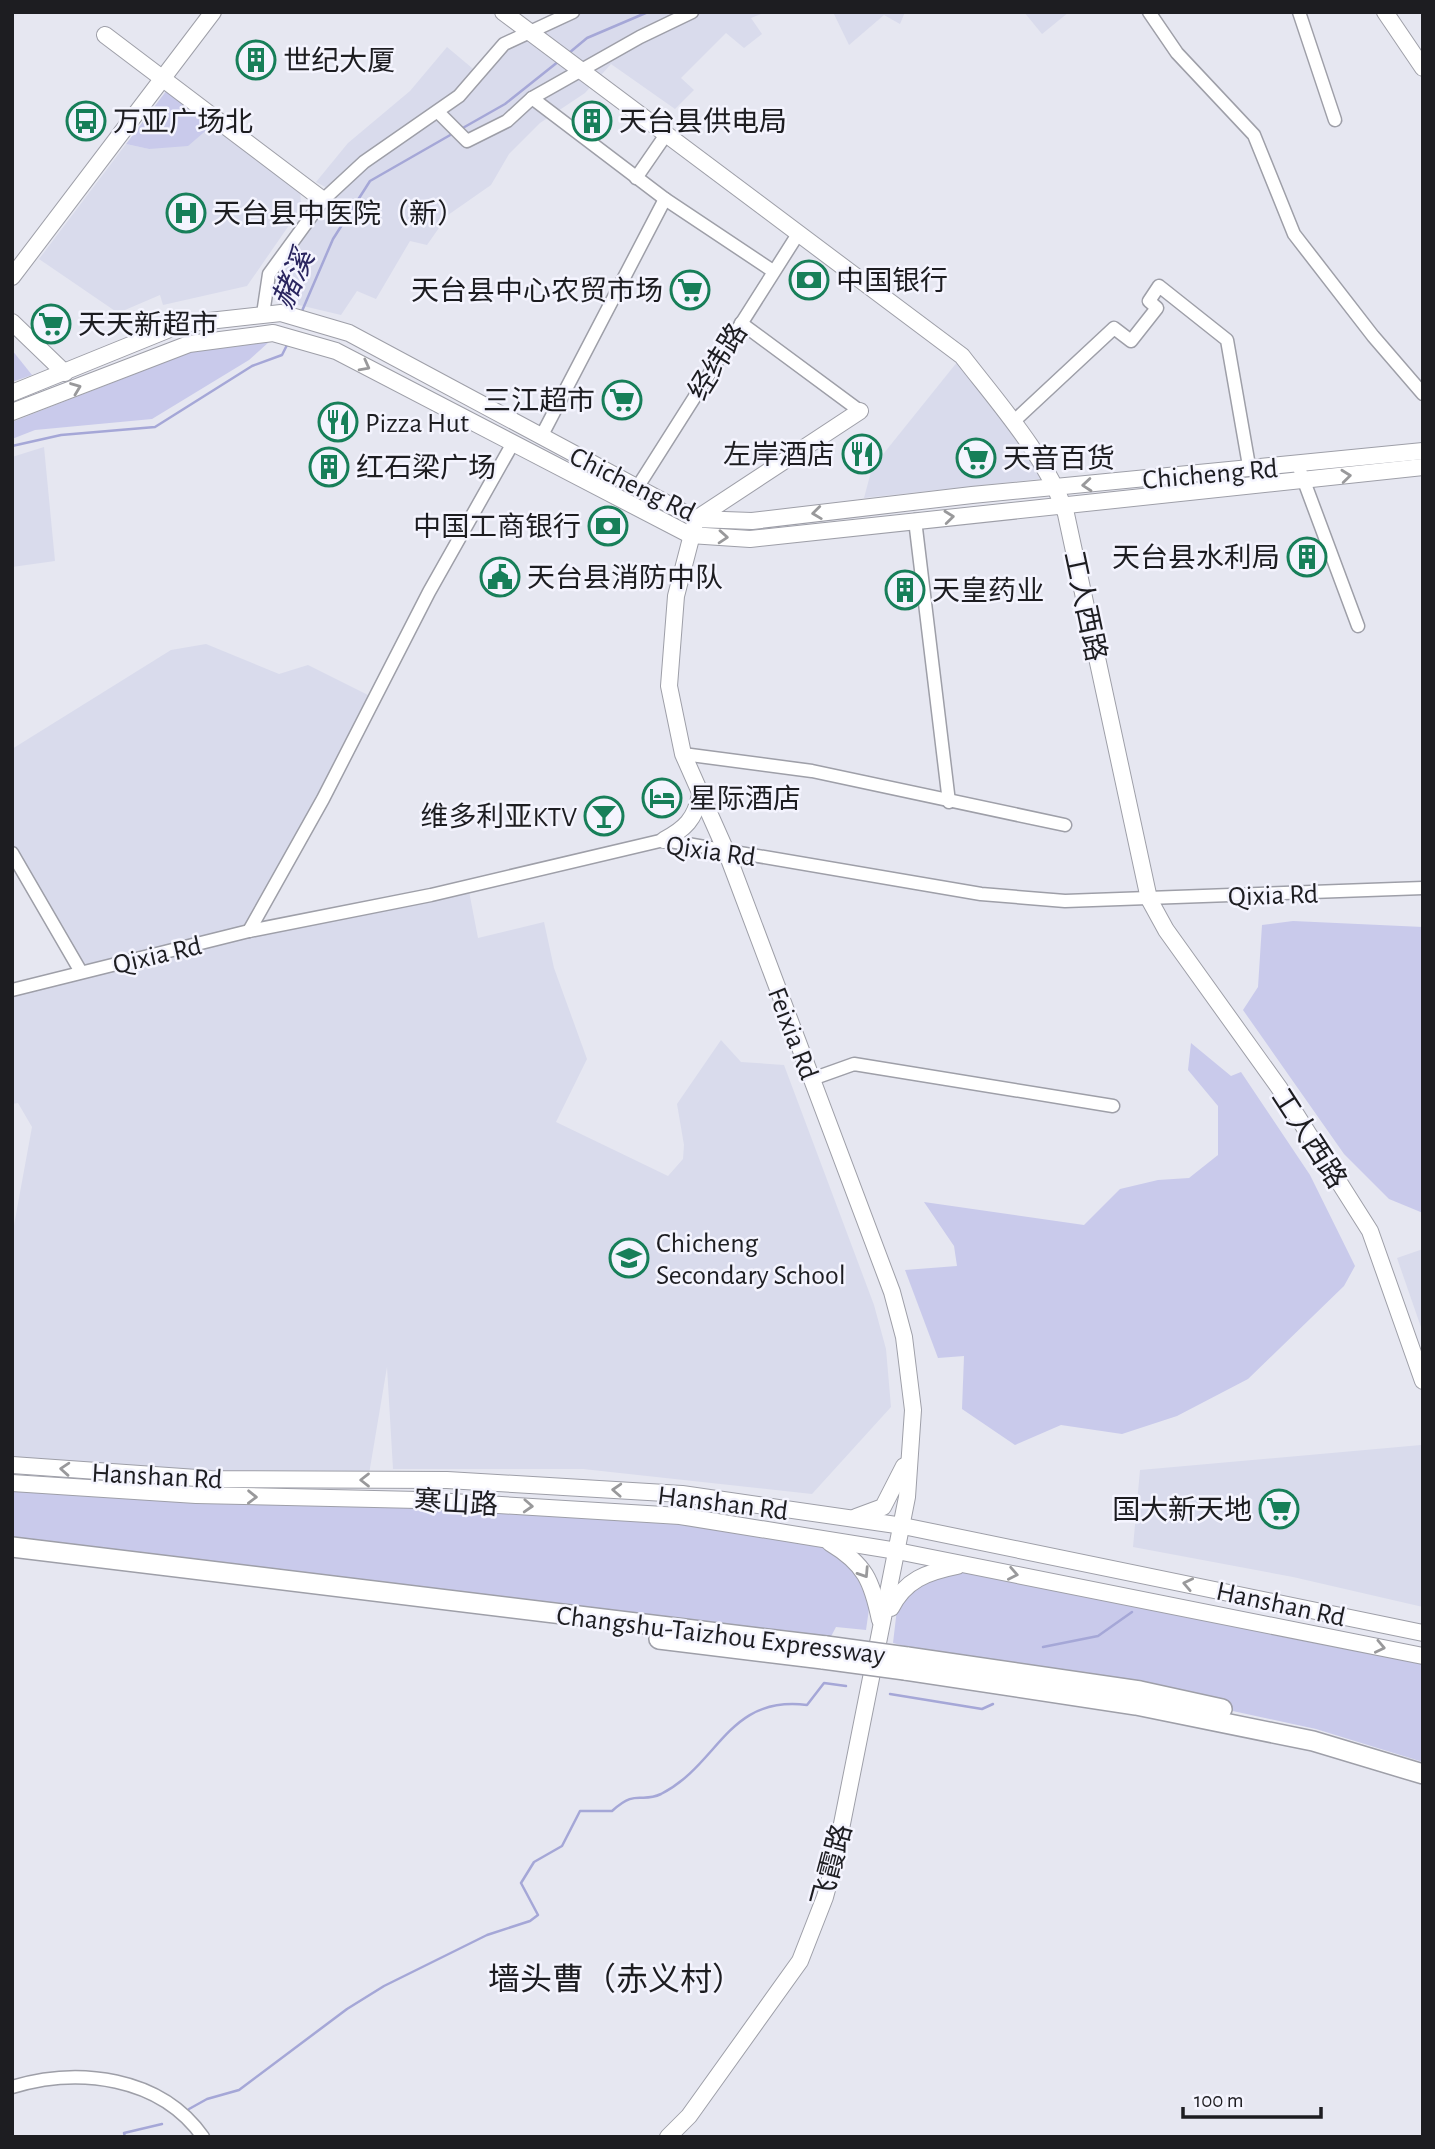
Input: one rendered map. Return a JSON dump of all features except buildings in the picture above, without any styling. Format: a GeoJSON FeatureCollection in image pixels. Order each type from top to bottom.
{"type":"FeatureCollection","features":[{"type":"Feature","properties":{"kind":"highway","name":"Changshu-Taizhou Expressway"},"geometry":{"type":"LineString","coordinates":[[12,1547],[1140,1691],[1316,1729],[1423,1762]]}},
{"type":"Feature","properties":{"kind":"highway","name":"Changshu-Taizhou Expressway"},"geometry":{"type":"LineString","coordinates":[[12,1559],[825,1652]]}},
{"type":"Feature","properties":{"kind":"highway","name":"Changshu-Taizhou Expressway"},"geometry":{"type":"LineString","coordinates":[[906,1663],[1313,1741],[1423,1774]]}},
{"type":"Feature","properties":{"kind":"main road"},"geometry":{"type":"LineString","coordinates":[[12,277],[213,12]]}},
{"type":"Feature","properties":{"kind":"main road","name":"工人西路"},"geometry":{"type":"LineString","coordinates":[[503,12],[962,356],[1013,422],[1063,505],[1149,899],[1166,930],[1280,1089],[1370,1231],[1423,1381]]}},
{"type":"Feature","properties":{"kind":"main road"},"geometry":{"type":"LineString","coordinates":[[1385,12],[1423,68]]}},
{"type":"Feature","properties":{"kind":"main road"},"geometry":{"type":"LineString","coordinates":[[105,35],[323,200]]}},
{"type":"Feature","properties":{"kind":"main road","name":"Chicheng Rd"},"geometry":{"type":"LineString","coordinates":[[12,393],[181,324],[281,313],[349,333],[696,519],[752,521],[1423,451]]}},
{"type":"Feature","properties":{"kind":"main road"},"geometry":{"type":"LineString","coordinates":[[12,322],[65,373]]}},
{"type":"Feature","properties":{"kind":"main road","name":"Chicheng Rd"},"geometry":{"type":"LineString","coordinates":[[12,412],[189,344],[273,333],[335,351],[690,535],[750,539],[1423,467]]}},
{"type":"Feature","properties":{"kind":"main road"},"geometry":{"type":"LineString","coordinates":[[455,413],[464,396]]}},
{"type":"Feature","properties":{"kind":"main road"},"geometry":{"type":"LineString","coordinates":[[696,519],[860,411]]}},
{"type":"Feature","properties":{"kind":"main road"},"geometry":{"type":"LineString","coordinates":[[854,509],[855,527]]}},
{"type":"Feature","properties":{"kind":"main road","name":"Feixia Rd"},"geometry":{"type":"LineString","coordinates":[[696,519],[676,597],[669,687],[683,754],[726,851],[892,1292],[904,1336],[913,1409],[907,1497],[897,1551]]}},
{"type":"Feature","properties":{"kind":"main road"},"geometry":{"type":"LineString","coordinates":[[664,840],[683,830],[696,813],[699,795]]}},
{"type":"Feature","properties":{"kind":"main road"},"geometry":{"type":"LineString","coordinates":[[850,1518],[883,1507],[896,1486],[910,1451]]}},
{"type":"Feature","properties":{"kind":"main road","name":"Hanshan Rd"},"geometry":{"type":"LineString","coordinates":[[12,1465],[211,1479],[447,1480],[682,1494],[903,1526],[1423,1633]]}},
{"type":"Feature","properties":{"kind":"main road","name":"寒山路"},"geometry":{"type":"LineString","coordinates":[[12,1483],[196,1495],[550,1507],[680,1516],[897,1551]]}},
{"type":"Feature","properties":{"kind":"main road"},"geometry":{"type":"LineString","coordinates":[[907,1497],[918,1522],[933,1532]]}},
{"type":"Feature","properties":{"kind":"main road"},"geometry":{"type":"LineString","coordinates":[[822,1538],[846,1552],[867,1573],[881,1626]]}},
{"type":"Feature","properties":{"kind":"main road","name":"Hanshan Rd"},"geometry":{"type":"LineString","coordinates":[[897,1551],[1423,1656]]}},
{"type":"Feature","properties":{"kind":"main road","name":"飞霞路"},"geometry":{"type":"LineString","coordinates":[[668,2137],[688,2116],[800,1961],[814,1928],[834,1864],[897,1551]]}},
{"type":"Feature","properties":{"kind":"main road"},"geometry":{"type":"LineString","coordinates":[[881,1626],[899,1592],[927,1572],[964,1564]]}},
{"type":"Feature","properties":{"kind":"street"},"geometry":{"type":"LineString","coordinates":[[263,314],[269,274],[323,200],[364,162],[459,96],[504,44],[573,12]]}},
{"type":"Feature","properties":{"kind":"street"},"geometry":{"type":"LineString","coordinates":[[1149,12],[1177,52],[1254,135],[1294,234],[1373,336],[1423,394]]}},
{"type":"Feature","properties":{"kind":"street"},"geometry":{"type":"LineString","coordinates":[[1299,12],[1335,120]]}},
{"type":"Feature","properties":{"kind":"street"},"geometry":{"type":"LineString","coordinates":[[438,112],[467,141],[507,121],[532,98],[640,37],[693,13]]}},
{"type":"Feature","properties":{"kind":"street"},"geometry":{"type":"LineString","coordinates":[[532,98],[665,199],[773,271]]}},
{"type":"Feature","properties":{"kind":"street"},"geometry":{"type":"LineString","coordinates":[[636,178],[665,136]]}},
{"type":"Feature","properties":{"kind":"street"},"geometry":{"type":"LineString","coordinates":[[541,437],[665,199]]}},
{"type":"Feature","properties":{"kind":"street","name":"经纬路"},"geometry":{"type":"LineString","coordinates":[[637,488],[798,234]]}},
{"type":"Feature","properties":{"kind":"street"},"geometry":{"type":"LineString","coordinates":[[1013,422],[1114,328],[1132,341],[1157,307],[1149,301],[1158,286],[1227,340],[1248,460]]}},
{"type":"Feature","properties":{"kind":"street"},"geometry":{"type":"LineString","coordinates":[[741,323],[860,411]]}},
{"type":"Feature","properties":{"kind":"street"},"geometry":{"type":"LineString","coordinates":[[249,931],[323,799],[429,592],[513,443]]}},
{"type":"Feature","properties":{"kind":"street"},"geometry":{"type":"LineString","coordinates":[[1298,465],[1358,626]]}},
{"type":"Feature","properties":{"kind":"street"},"geometry":{"type":"LineString","coordinates":[[915,520],[949,802]]}},
{"type":"Feature","properties":{"kind":"street"},"geometry":{"type":"LineString","coordinates":[[683,754],[812,771],[1065,825]]}},
{"type":"Feature","properties":{"kind":"street","name":"Qixia Rd"},"geometry":{"type":"LineString","coordinates":[[12,990],[249,931],[431,895],[664,840],[981,894],[1065,901],[1423,888]]}},
{"type":"Feature","properties":{"kind":"street"},"geometry":{"type":"LineString","coordinates":[[12,853],[81,972]]}},
{"type":"Feature","properties":{"kind":"street"},"geometry":{"type":"LineString","coordinates":[[812,1079],[854,1064],[1113,1106]]}},
{"type":"Feature","properties":{"kind":"street"},"geometry":{"type":"LineString","coordinates":[[12,2087],[68,2076],[125,2084],[150,2093],[176,2108],[203,2137]]}},
{"type":"Feature","properties":{"kind":"shaded area"},"geometry":{"type":"Polygon","coordinates":[[[561,12],[766,12],[751,18],[762,34],[744,48],[726,33],[681,78],[694,90],[675,109],[611,64],[585,93],[540,123],[509,154],[491,185],[448,215],[427,245],[410,241],[376,299],[357,291],[341,315],[282,301],[273,290],[329,189],[316,182],[348,143],[410,91],[447,47],[478,73],[511,42],[561,12]]]}},
{"type":"Feature","properties":{"kind":"shaded area"},"geometry":{"type":"Polygon","coordinates":[[[833,12],[905,12],[900,24],[884,15],[849,45],[833,12]]]}},
{"type":"Feature","properties":{"kind":"shaded area"},"geometry":{"type":"Polygon","coordinates":[[[1024,12],[1069,12],[1042,34],[1024,12]]]}},
{"type":"Feature","properties":{"kind":"shaded area"},"geometry":{"type":"Polygon","coordinates":[[[170,86],[217,121],[188,146],[149,149],[126,144],[170,86]]]}},
{"type":"Feature","properties":{"kind":"shaded area","name":"天台县中医院（新）"},"geometry":{"type":"Polygon","coordinates":[[[217,121],[300,186],[301,208],[247,286],[163,305],[160,295],[118,313],[39,259],[126,144],[149,149],[217,121]]]}},
{"type":"Feature","properties":{"kind":"shaded area"},"geometry":{"type":"Polygon","coordinates":[[[269,342],[249,360],[152,419],[35,430],[12,439],[12,422],[191,352],[269,342]]]}},
{"type":"Feature","properties":{"kind":"shaded area"},"geometry":{"type":"Polygon","coordinates":[[[12,350],[32,375],[12,382],[12,350]]]}},
{"type":"Feature","properties":{"kind":"shaded area"},"geometry":{"type":"Polygon","coordinates":[[[962,356],[1049,478],[864,498],[872,468],[962,356]]]}},
{"type":"Feature","properties":{"kind":"shaded area"},"geometry":{"type":"Polygon","coordinates":[[[44,447],[55,561],[12,567],[12,457],[44,447]]]}},
{"type":"Feature","properties":{"kind":"shaded area"},"geometry":{"type":"Polygon","coordinates":[[[206,644],[279,674],[308,665],[374,698],[250,931],[468,886],[478,938],[544,922],[554,968],[587,1059],[556,1122],[668,1176],[683,1159],[684,1145],[677,1104],[721,1040],[741,1062],[784,1065],[874,1305],[886,1349],[891,1407],[812,1494],[583,1469],[393,1469],[387,1367],[368,1480],[12,1465],[12,1236],[32,1127],[18,1103],[12,1104],[12,990],[81,972],[12,853],[12,749],[171,650],[206,644]]]}},
{"type":"Feature","properties":{"kind":"shaded area"},"geometry":{"type":"Polygon","coordinates":[[[1293,921],[1423,927],[1423,1213],[1389,1199],[1344,1154],[1243,1010],[1258,987],[1262,925],[1293,921]]]}},
{"type":"Feature","properties":{"kind":"shaded area"},"geometry":{"type":"Polygon","coordinates":[[[1191,1043],[1231,1076],[1241,1072],[1310,1175],[1355,1266],[1344,1286],[1248,1379],[1177,1416],[1122,1434],[1061,1425],[1015,1445],[962,1409],[964,1356],[938,1358],[905,1270],[957,1266],[954,1246],[924,1202],[1084,1225],[1120,1189],[1158,1180],[1189,1178],[1218,1155],[1218,1106],[1188,1070],[1191,1043]]]}},
{"type":"Feature","properties":{"kind":"shaded area"},"geometry":{"type":"Polygon","coordinates":[[[1423,1249],[1423,1333],[1397,1258],[1423,1249]]]}},
{"type":"Feature","properties":{"kind":"shaded area","name":"国大新天地"},"geometry":{"type":"Polygon","coordinates":[[[1421,1445],[1423,1607],[1293,1577],[1133,1547],[1140,1470],[1421,1445]]]}},
{"type":"Feature","properties":{"kind":"shaded area"},"geometry":{"type":"Polygon","coordinates":[[[12,1483],[550,1507],[822,1538],[846,1552],[876,1600],[869,1609],[866,1630],[836,1627],[826,1646],[12,1547],[12,1483]]]}},
{"type":"Feature","properties":{"kind":"shaded area"},"geometry":{"type":"Polygon","coordinates":[[[964,1564],[1423,1656],[1423,1762],[1316,1729],[1140,1691],[907,1657],[908,1647],[893,1643],[899,1592],[964,1564]]]}},
{"type":"Feature","properties":{"kind":"waterway","name":"赭溪"},"geometry":{"type":"LineString","coordinates":[[569,53],[587,38],[648,12]]}},
{"type":"Feature","properties":{"kind":"waterway","name":"赭溪"},"geometry":{"type":"LineString","coordinates":[[461,129],[505,104],[559,61]]}},
{"type":"Feature","properties":{"kind":"waterway","name":"赭溪"},"geometry":{"type":"LineString","coordinates":[[302,311],[333,239],[370,181],[452,134]]}},
{"type":"Feature","properties":{"kind":"waterway","name":"赭溪"},"geometry":{"type":"LineString","coordinates":[[12,446],[61,435],[155,427],[252,366],[282,355],[288,343]]}},
{"type":"Feature","properties":{"kind":"waterway"},"geometry":{"type":"LineString","coordinates":[[1043,1647],[1098,1636],[1132,1612]]}},
{"type":"Feature","properties":{"kind":"waterway"},"geometry":{"type":"LineString","coordinates":[[189,2109],[207,2099],[239,2090],[347,2009],[384,1986],[487,1935],[530,1921],[538,1915],[521,1883],[534,1862],[562,1846],[580,1811],[612,1811],[627,1800],[661,1794],[681,1781],[741,1721],[759,1710],[780,1705],[807,1705],[824,1683],[846,1686]]}},
{"type":"Feature","properties":{"kind":"waterway"},"geometry":{"type":"LineString","coordinates":[[890,1694],[982,1709],[993,1704]]}},
{"type":"Feature","properties":{"kind":"waterway"},"geometry":{"type":"LineString","coordinates":[[125,2137],[124,2133],[162,2124]]}},
{"type":"Feature","properties":{"kind":"place","name":"世纪大厦"},"geometry":{"type":"Point","coordinates":[256,60]}},
{"type":"Feature","properties":{"kind":"place","name":"万亚广场北"},"geometry":{"type":"Point","coordinates":[86,121]}},
{"type":"Feature","properties":{"kind":"place","name":"天台县供电局"},"geometry":{"type":"Point","coordinates":[592,121]}},
{"type":"Feature","properties":{"kind":"place","name":"天台县中医院（新）"},"geometry":{"type":"Point","coordinates":[186,213]}},
{"type":"Feature","properties":{"kind":"place","name":"中国银行"},"geometry":{"type":"Point","coordinates":[809,280]}},
{"type":"Feature","properties":{"kind":"place","name":"天台县中心农贸市场"},"geometry":{"type":"Point","coordinates":[690,290]}},
{"type":"Feature","properties":{"kind":"place","name":"天天新超市"},"geometry":{"type":"Point","coordinates":[51,324]}},
{"type":"Feature","properties":{"kind":"place","name":"三江超市"},"geometry":{"type":"Point","coordinates":[622,400]}},
{"type":"Feature","properties":{"kind":"place","name":"Pizza Hut"},"geometry":{"type":"Point","coordinates":[338,422]}},
{"type":"Feature","properties":{"kind":"place","name":"左岸酒店"},"geometry":{"type":"Point","coordinates":[862,454]}},
{"type":"Feature","properties":{"kind":"place","name":"天音百货"},"geometry":{"type":"Point","coordinates":[976,458]}},
{"type":"Feature","properties":{"kind":"place","name":"红石梁广场"},"geometry":{"type":"Point","coordinates":[329,467]}},
{"type":"Feature","properties":{"kind":"place","name":"中国工商银行"},"geometry":{"type":"Point","coordinates":[608,526]}},
{"type":"Feature","properties":{"kind":"place","name":"天台县水利局"},"geometry":{"type":"Point","coordinates":[1307,557]}},
{"type":"Feature","properties":{"kind":"place","name":"天台县消防中队"},"geometry":{"type":"Point","coordinates":[500,577]}},
{"type":"Feature","properties":{"kind":"place","name":"天皇药业"},"geometry":{"type":"Point","coordinates":[905,590]}},
{"type":"Feature","properties":{"kind":"place","name":"星际酒店"},"geometry":{"type":"Point","coordinates":[662,798]}},
{"type":"Feature","properties":{"kind":"place","name":"维多利亚KTV"},"geometry":{"type":"Point","coordinates":[604,816]}},
{"type":"Feature","properties":{"kind":"place","name":"Chicheng Secondary School"},"geometry":{"type":"Point","coordinates":[629,1258]}},
{"type":"Feature","properties":{"kind":"place","name":"国大新天地"},"geometry":{"type":"Point","coordinates":[1279,1509]}},
{"type":"Feature","properties":{"kind":"district","name":"墙头曹（赤义村）"},"geometry":{"type":"Point","coordinates":[616,1979]}}]}
